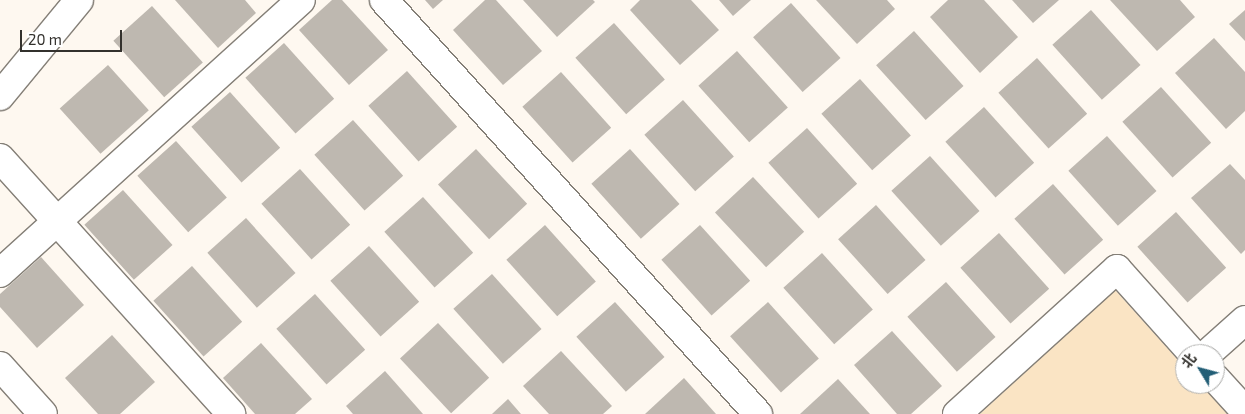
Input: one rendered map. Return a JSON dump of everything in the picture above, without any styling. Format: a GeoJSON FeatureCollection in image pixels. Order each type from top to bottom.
{"type":"FeatureCollection","features":[{"type":"Feature","properties":{"kind":"street"},"geometry":{"type":"LineString","coordinates":[[0,96],[79,0]]}},
{"type":"Feature","properties":{"kind":"street"},"geometry":{"type":"LineString","coordinates":[[0,273],[301,0]]}},
{"type":"Feature","properties":{"kind":"street"},"geometry":{"type":"LineString","coordinates":[[384,0],[758,414]]}},
{"type":"Feature","properties":{"kind":"street"},"geometry":{"type":"LineString","coordinates":[[0,158],[231,414]]}},
{"type":"Feature","properties":{"kind":"street"},"geometry":{"type":"LineString","coordinates":[[957,414],[1117,269],[1184,344]]}},
{"type":"Feature","properties":{"kind":"street"},"geometry":{"type":"LineString","coordinates":[[1219,344],[1245,320]]}},
{"type":"Feature","properties":{"kind":"street"},"geometry":{"type":"LineString","coordinates":[[0,366],[43,414]]}},
{"type":"Feature","properties":{"kind":"street"},"geometry":{"type":"LineString","coordinates":[[1225,389],[1245,411]]}},
{"type":"Feature","properties":{"kind":"shaded area"},"geometry":{"type":"Polygon","coordinates":[[[1115,290],[1175,357],[1175,394],[1209,394],[1227,414],[980,414],[1115,290]]]}},
{"type":"Feature","properties":{"kind":"building"},"geometry":{"type":"Polygon","coordinates":[[[175,0],[245,0],[256,13],[218,48],[175,0]]]}},
{"type":"Feature","properties":{"kind":"building"},"geometry":{"type":"Polygon","coordinates":[[[332,0],[342,0],[388,50],[349,85],[299,30],[332,0]]]}},
{"type":"Feature","properties":{"kind":"building"},"geometry":{"type":"Polygon","coordinates":[[[425,0],[443,0],[433,9],[425,0]]]}},
{"type":"Feature","properties":{"kind":"building"},"geometry":{"type":"Polygon","coordinates":[[[485,0],[496,0],[542,51],[503,85],[453,30],[485,0]]]}},
{"type":"Feature","properties":{"kind":"building"},"geometry":{"type":"Polygon","coordinates":[[[523,0],[593,0],[595,2],[557,37],[523,0]]]}},
{"type":"Feature","properties":{"kind":"building"},"geometry":{"type":"Polygon","coordinates":[[[640,0],[691,0],[719,30],[680,65],[630,10],[640,0]]]}},
{"type":"Feature","properties":{"kind":"building"},"geometry":{"type":"Polygon","coordinates":[[[719,0],[751,0],[733,16],[719,0]]]}},
{"type":"Feature","properties":{"kind":"building"},"geometry":{"type":"Polygon","coordinates":[[[816,0],[887,0],[895,9],[857,44],[816,0]]]}},
{"type":"Feature","properties":{"kind":"building"},"geometry":{"type":"Polygon","coordinates":[[[948,0],[984,0],[1018,37],[980,73],[930,17],[948,0]]]}},
{"type":"Feature","properties":{"kind":"building"},"geometry":{"type":"Polygon","coordinates":[[[1012,0],[1059,0],[1033,23],[1012,0]]]}},
{"type":"Feature","properties":{"kind":"building"},"geometry":{"type":"Polygon","coordinates":[[[1110,0],[1180,0],[1195,17],[1157,51],[1110,0]]]}},
{"type":"Feature","properties":{"kind":"building"},"geometry":{"type":"Polygon","coordinates":[[[791,3],[841,58],[803,92],[753,37],[791,3]]]}},
{"type":"Feature","properties":{"kind":"building"},"geometry":{"type":"Polygon","coordinates":[[[152,6],[203,62],[164,97],[113,41],[152,6]]]}},
{"type":"Feature","properties":{"kind":"building"},"geometry":{"type":"Polygon","coordinates":[[[1091,10],[1141,65],[1102,100],[1052,45],[1091,10]]]}},
{"type":"Feature","properties":{"kind":"building"},"geometry":{"type":"Polygon","coordinates":[[[1245,10],[1245,41],[1229,24],[1245,10]]]}},
{"type":"Feature","properties":{"kind":"building"},"geometry":{"type":"Polygon","coordinates":[[[614,23],[665,79],[626,114],[575,58],[614,23]]]}},
{"type":"Feature","properties":{"kind":"building"},"geometry":{"type":"Polygon","coordinates":[[[914,31],[964,86],[926,120],[876,65],[914,31]]]}},
{"type":"Feature","properties":{"kind":"building"},"geometry":{"type":"Polygon","coordinates":[[[1214,38],[1245,72],[1245,111],[1226,129],[1175,73],[1214,38]]]}},
{"type":"Feature","properties":{"kind":"building"},"geometry":{"type":"Polygon","coordinates":[[[284,43],[334,99],[296,134],[245,78],[284,43]]]}},
{"type":"Feature","properties":{"kind":"building"},"geometry":{"type":"Polygon","coordinates":[[[737,51],[788,107],[749,142],[698,86],[737,51]]]}},
{"type":"Feature","properties":{"kind":"building"},"geometry":{"type":"Polygon","coordinates":[[[1037,58],[1087,114],[1049,149],[998,93],[1037,58]]]}},
{"type":"Feature","properties":{"kind":"building"},"geometry":{"type":"Polygon","coordinates":[[[108,65],[149,110],[101,154],[60,108],[108,65]]]}},
{"type":"Feature","properties":{"kind":"building"},"geometry":{"type":"Polygon","coordinates":[[[407,71],[457,127],[419,162],[368,106],[407,71]]]}},
{"type":"Feature","properties":{"kind":"building"},"geometry":{"type":"Polygon","coordinates":[[[561,72],[611,128],[573,163],[522,107],[561,72]]]}},
{"type":"Feature","properties":{"kind":"building"},"geometry":{"type":"Polygon","coordinates":[[[860,79],[911,135],[872,170],[821,114],[860,79]]]}},
{"type":"Feature","properties":{"kind":"building"},"geometry":{"type":"Polygon","coordinates":[[[1161,87],[1211,143],[1173,178],[1122,122],[1161,87]]]}},
{"type":"Feature","properties":{"kind":"building"},"geometry":{"type":"Polygon","coordinates":[[[230,92],[280,148],[242,183],[191,127],[230,92]]]}},
{"type":"Feature","properties":{"kind":"building"},"geometry":{"type":"Polygon","coordinates":[[[683,100],[734,156],[695,191],[644,135],[683,100]]]}},
{"type":"Feature","properties":{"kind":"building"},"geometry":{"type":"Polygon","coordinates":[[[984,107],[1034,163],[996,198],[945,142],[984,107]]]}},
{"type":"Feature","properties":{"kind":"building"},"geometry":{"type":"Polygon","coordinates":[[[353,120],[403,176],[365,211],[314,155],[353,120]]]}},
{"type":"Feature","properties":{"kind":"building"},"geometry":{"type":"Polygon","coordinates":[[[807,128],[857,184],[819,219],[768,163],[807,128]]]}},
{"type":"Feature","properties":{"kind":"building"},"geometry":{"type":"Polygon","coordinates":[[[1107,136],[1157,191],[1118,226],[1068,171],[1107,136]]]}},
{"type":"Feature","properties":{"kind":"building"},"geometry":{"type":"Polygon","coordinates":[[[176,141],[227,197],[188,232],[137,176],[176,141]]]}},
{"type":"Feature","properties":{"kind":"building"},"geometry":{"type":"Polygon","coordinates":[[[476,149],[527,204],[489,239],[438,184],[476,149]]]}},
{"type":"Feature","properties":{"kind":"building"},"geometry":{"type":"Polygon","coordinates":[[[630,149],[680,204],[641,239],[591,184],[630,149]]]}},
{"type":"Feature","properties":{"kind":"building"},"geometry":{"type":"Polygon","coordinates":[[[930,156],[980,211],[941,246],[891,191],[930,156]]]}},
{"type":"Feature","properties":{"kind":"building"},"geometry":{"type":"Polygon","coordinates":[[[1230,164],[1245,180],[1245,250],[1241,254],[1191,198],[1230,164]]]}},
{"type":"Feature","properties":{"kind":"building"},"geometry":{"type":"Polygon","coordinates":[[[300,169],[350,225],[312,260],[261,204],[300,169]]]}},
{"type":"Feature","properties":{"kind":"building"},"geometry":{"type":"Polygon","coordinates":[[[753,177],[804,232],[766,267],[715,212],[753,177]]]}},
{"type":"Feature","properties":{"kind":"building"},"geometry":{"type":"Polygon","coordinates":[[[1053,184],[1103,240],[1065,275],[1014,219],[1053,184]]]}},
{"type":"Feature","properties":{"kind":"building"},"geometry":{"type":"Polygon","coordinates":[[[123,190],[173,245],[134,280],[84,225],[123,190]]]}},
{"type":"Feature","properties":{"kind":"building"},"geometry":{"type":"Polygon","coordinates":[[[423,197],[473,253],[435,288],[384,232],[423,197]]]}},
{"type":"Feature","properties":{"kind":"building"},"geometry":{"type":"Polygon","coordinates":[[[876,205],[926,260],[888,294],[838,239],[876,205]]]}},
{"type":"Feature","properties":{"kind":"building"},"geometry":{"type":"Polygon","coordinates":[[[1176,212],[1226,268],[1188,303],[1137,247],[1176,212]]]}},
{"type":"Feature","properties":{"kind":"building"},"geometry":{"type":"Polygon","coordinates":[[[246,218],[296,273],[257,308],[207,253],[246,218]]]}},
{"type":"Feature","properties":{"kind":"building"},"geometry":{"type":"Polygon","coordinates":[[[545,225],[596,281],[557,316],[506,260],[545,225]]]}},
{"type":"Feature","properties":{"kind":"building"},"geometry":{"type":"Polygon","coordinates":[[[700,225],[750,281],[712,316],[661,260],[700,225]]]}},
{"type":"Feature","properties":{"kind":"building"},"geometry":{"type":"Polygon","coordinates":[[[999,233],[1049,289],[1011,324],[960,268],[999,233]]]}},
{"type":"Feature","properties":{"kind":"building"},"geometry":{"type":"Polygon","coordinates":[[[369,246],[419,302],[381,337],[330,281],[369,246]]]}},
{"type":"Feature","properties":{"kind":"building"},"geometry":{"type":"Polygon","coordinates":[[[822,253],[873,309],[834,344],[783,288],[822,253]]]}},
{"type":"Feature","properties":{"kind":"building"},"geometry":{"type":"Polygon","coordinates":[[[41,257],[84,305],[37,348],[0,307],[0,294],[41,257]]]}},
{"type":"Feature","properties":{"kind":"building"},"geometry":{"type":"Polygon","coordinates":[[[192,266],[242,322],[204,357],[153,301],[192,266]]]}},
{"type":"Feature","properties":{"kind":"building"},"geometry":{"type":"Polygon","coordinates":[[[492,274],[542,329],[503,364],[453,309],[492,274]]]}},
{"type":"Feature","properties":{"kind":"building"},"geometry":{"type":"Polygon","coordinates":[[[946,282],[996,337],[957,372],[907,317],[946,282]]]}},
{"type":"Feature","properties":{"kind":"building"},"geometry":{"type":"Polygon","coordinates":[[[315,294],[365,350],[327,385],[276,329],[315,294]]]}},
{"type":"Feature","properties":{"kind":"building"},"geometry":{"type":"Polygon","coordinates":[[[615,302],[665,357],[626,392],[576,337],[615,302]]]}},
{"type":"Feature","properties":{"kind":"building"},"geometry":{"type":"Polygon","coordinates":[[[768,302],[819,358],[781,393],[730,336],[768,302]]]}},
{"type":"Feature","properties":{"kind":"building"},"geometry":{"type":"Polygon","coordinates":[[[438,323],[489,378],[451,413],[400,358],[438,323]]]}},
{"type":"Feature","properties":{"kind":"building"},"geometry":{"type":"Polygon","coordinates":[[[892,331],[942,386],[911,414],[897,414],[854,365],[892,331]]]}},
{"type":"Feature","properties":{"kind":"building"},"geometry":{"type":"Polygon","coordinates":[[[112,335],[155,382],[120,414],[98,414],[65,378],[112,335]]]}},
{"type":"Feature","properties":{"kind":"building"},"geometry":{"type":"Polygon","coordinates":[[[261,343],[312,399],[295,414],[255,414],[223,378],[261,343]]]}},
{"type":"Feature","properties":{"kind":"building"},"geometry":{"type":"Polygon","coordinates":[[[561,351],[612,406],[603,414],[549,414],[523,386],[561,351]]]}},
{"type":"Feature","properties":{"kind":"building"},"geometry":{"type":"Polygon","coordinates":[[[385,371],[423,414],[353,414],[346,406],[385,371]]]}},
{"type":"Feature","properties":{"kind":"building"},"geometry":{"type":"Polygon","coordinates":[[[684,378],[716,414],[645,414],[684,378]]]}},
{"type":"Feature","properties":{"kind":"building"},"geometry":{"type":"Polygon","coordinates":[[[838,379],[870,414],[800,414],[838,379]]]}},
{"type":"Feature","properties":{"kind":"building"},"geometry":{"type":"Polygon","coordinates":[[[508,399],[521,414],[492,414],[508,399]]]}}]}
